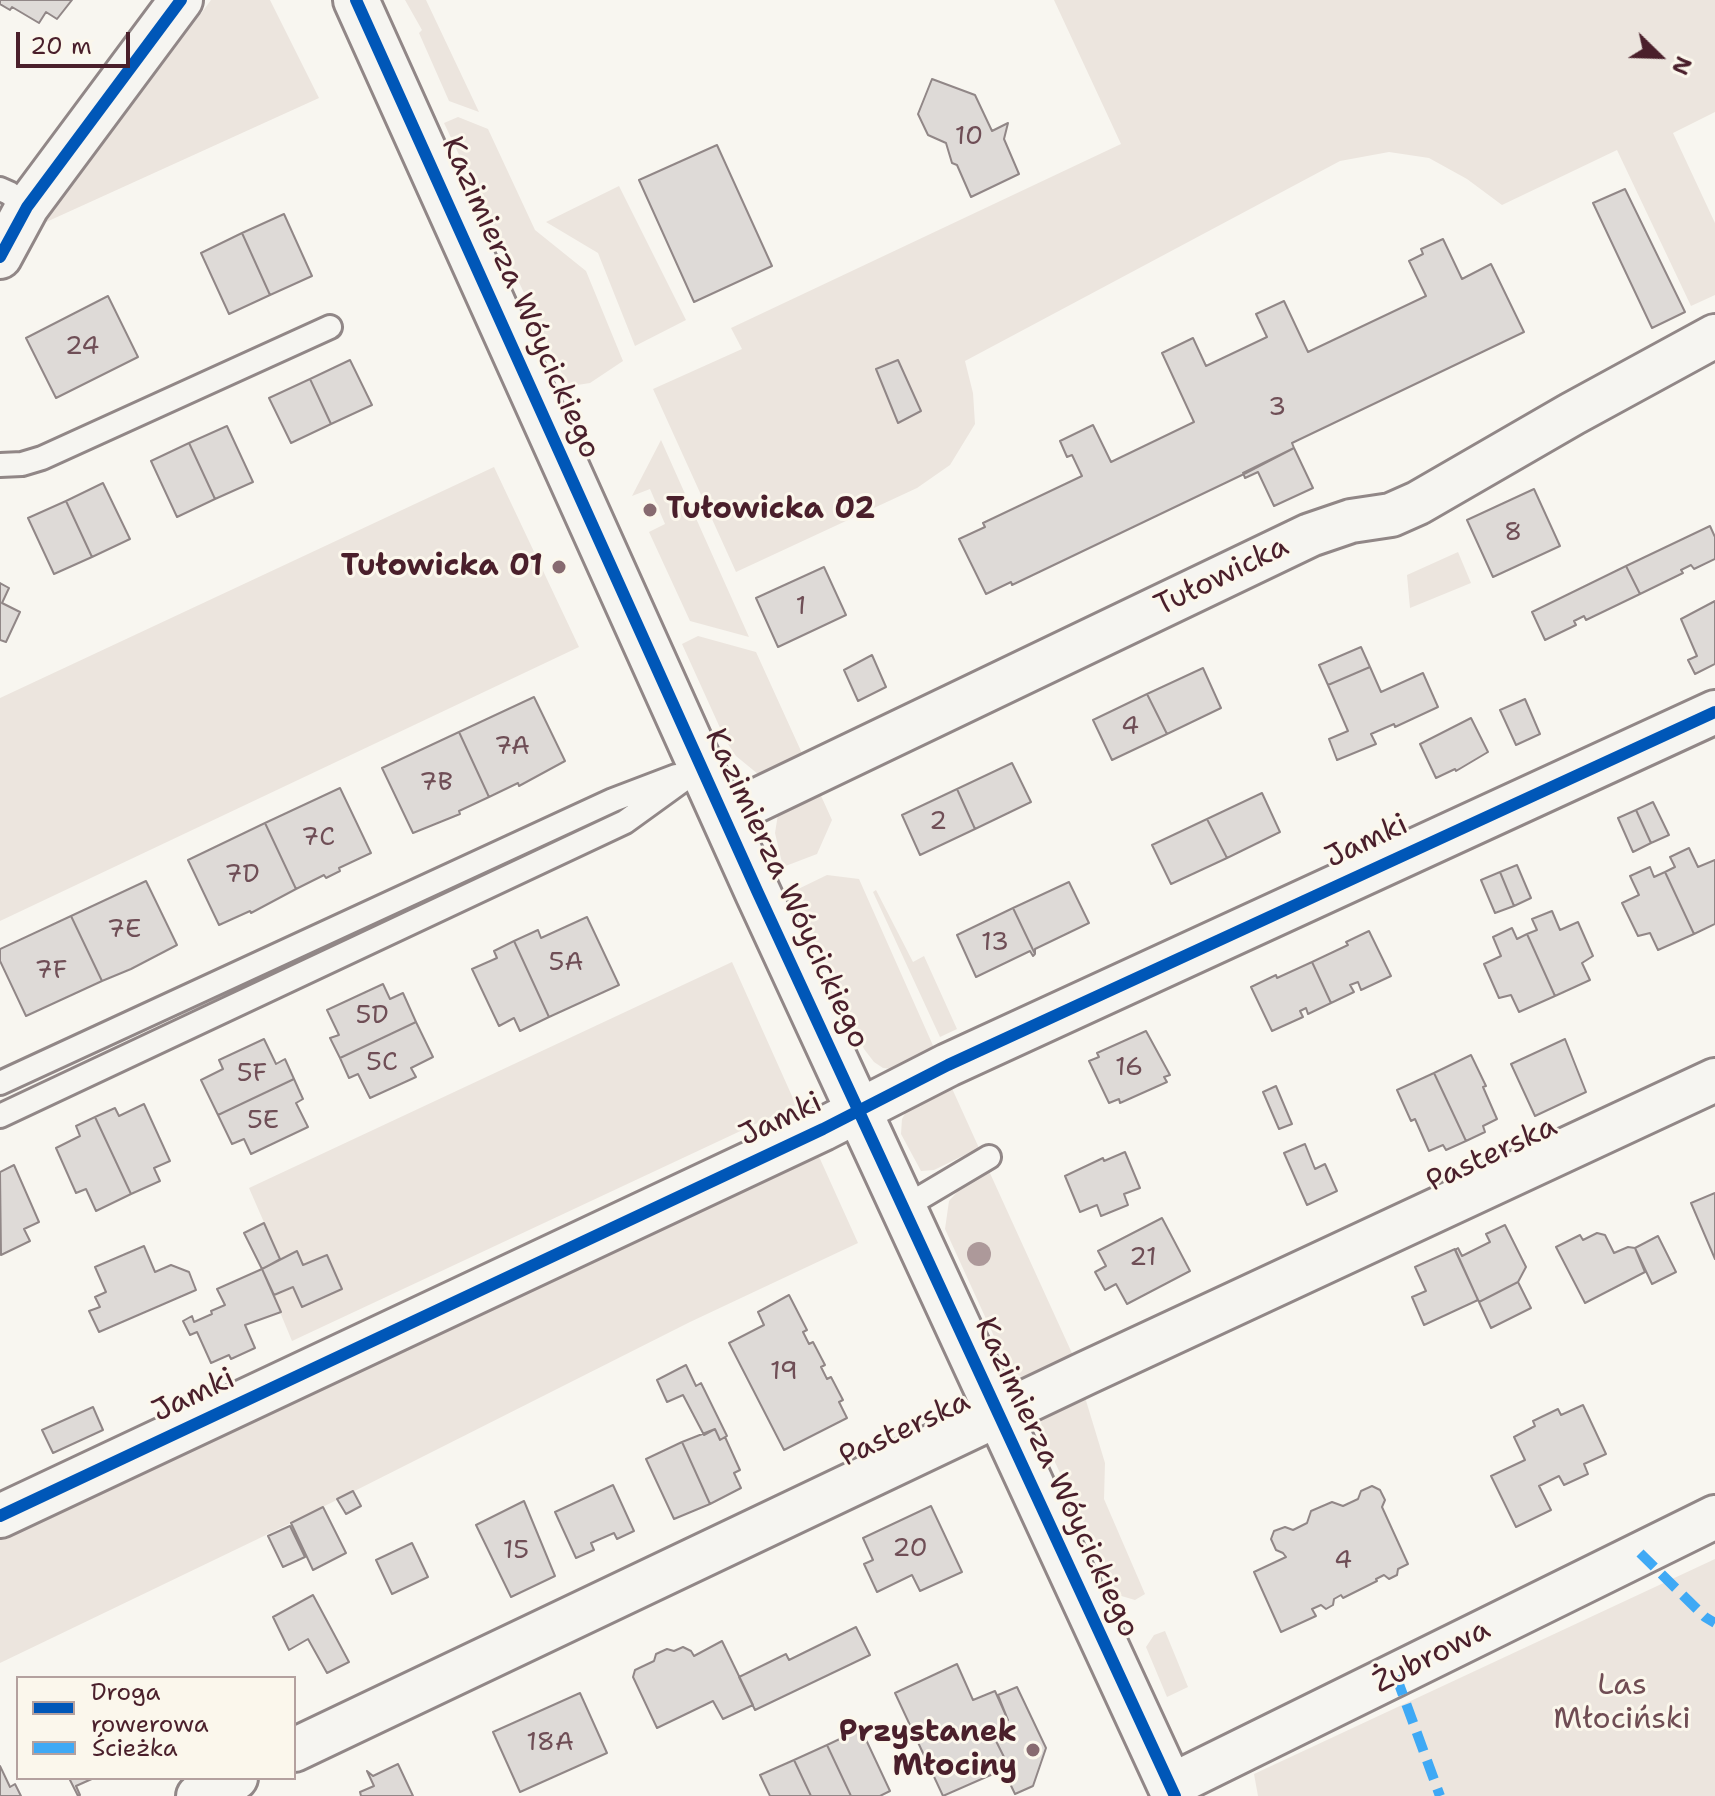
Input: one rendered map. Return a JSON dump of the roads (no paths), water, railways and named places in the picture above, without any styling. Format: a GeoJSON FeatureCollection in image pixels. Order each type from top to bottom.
{"type":"FeatureCollection","features":[{"type":"Feature","properties":{"kind":"street"},"geometry":{"type":"LineString","coordinates":[[0,257],[13,198],[181,0]]}},
{"type":"Feature","properties":{"kind":"street","name":"Kazimierza Wóycickiego"},"geometry":{"type":"LineString","coordinates":[[356,0],[701,767],[998,1415],[1165,1793]]}},
{"type":"Feature","properties":{"kind":"street","name":"Tułowicka"},"geometry":{"type":"LineString","coordinates":[[724,816],[1310,535],[1351,521],[1391,515],[1418,503],[1715,336]]}},
{"type":"Feature","properties":{"kind":"street","name":"Jamki"},"geometry":{"type":"LineString","coordinates":[[0,1516],[859,1111],[948,1065],[1715,712]]}},
{"type":"Feature","properties":{"kind":"street","name":"Pasterska"},"geometry":{"type":"LineString","coordinates":[[296,1749],[998,1415],[1715,1080]]}},
{"type":"Feature","properties":{"kind":"street","name":"Żubrowa"},"geometry":{"type":"LineString","coordinates":[[1165,1793],[1715,1517]]}},
{"type":"Feature","properties":{"kind":"street"},"geometry":{"type":"LineString","coordinates":[[198,1796],[232,1780]]}},
{"type":"Feature","properties":{"kind":"lane"},"geometry":{"type":"LineString","coordinates":[[0,465],[22,464],[42,458],[330,327]]}},
{"type":"Feature","properties":{"kind":"lane"},"geometry":{"type":"LineString","coordinates":[[0,1083],[613,800],[701,767]]}},
{"type":"Feature","properties":{"kind":"lane"},"geometry":{"type":"LineString","coordinates":[[0,1116],[625,822],[701,767]]}},
{"type":"Feature","properties":{"kind":"lane"},"geometry":{"type":"LineString","coordinates":[[903,1208],[989,1157]]}},
{"type":"Feature","properties":{"kind":"place","name":"Tułowicka 02"},"geometry":{"type":"Point","coordinates":[650,510]}},
{"type":"Feature","properties":{"kind":"place","name":"Tułowicka 01"},"geometry":{"type":"Point","coordinates":[559,567]}},
{"type":"Feature","properties":{"kind":"place","name":"Przystanek Młociny"},"geometry":{"type":"Point","coordinates":[1033,1750]}},
{"type":"Feature","properties":{"kind":"park label","name":"Las Młociński"},"geometry":{"type":"Point","coordinates":[1622,1703]}}]}
